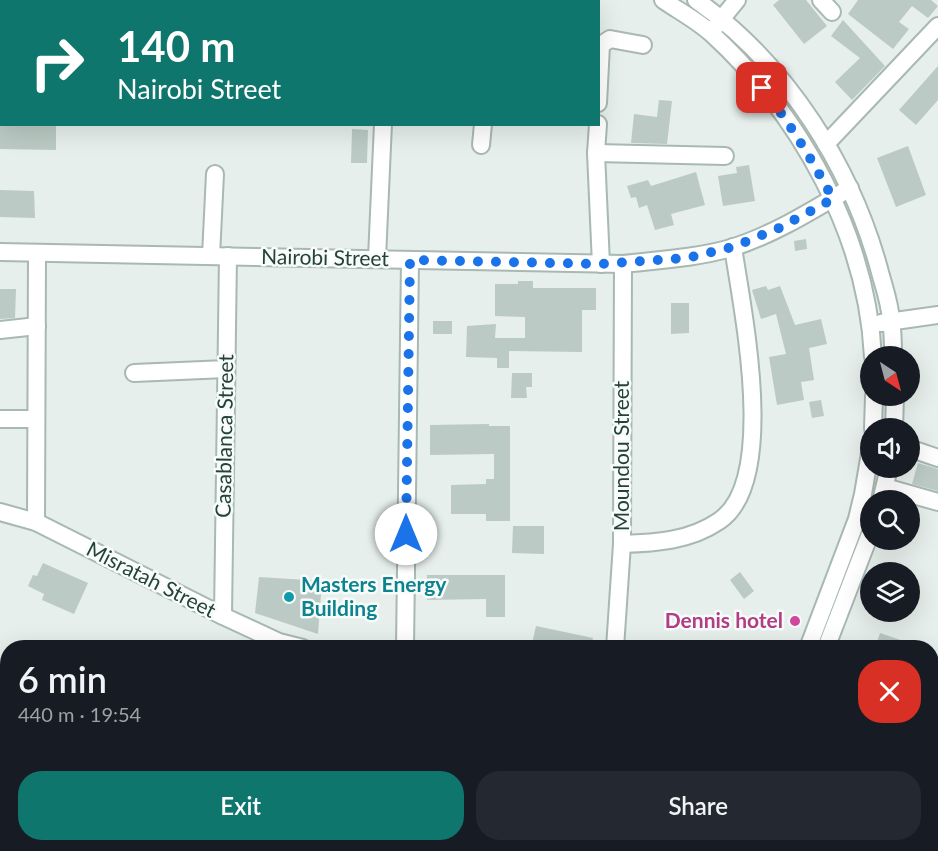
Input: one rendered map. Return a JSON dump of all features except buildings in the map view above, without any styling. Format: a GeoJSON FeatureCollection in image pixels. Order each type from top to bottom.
{"type":"FeatureCollection","features":[{"type":"Feature","properties":{"kind":"street"},"geometry":{"type":"LineString","coordinates":[[663,0],[710,32],[751,74],[784,117],[808,154],[833,199],[856,261],[872,325],[873,346]]}},
{"type":"Feature","properties":{"kind":"street"},"geometry":{"type":"LineString","coordinates":[[696,0],[722,18],[764,61],[801,106],[826,144],[850,188],[873,245],[891,320],[892,346]]}},
{"type":"Feature","properties":{"kind":"street"},"geometry":{"type":"LineString","coordinates":[[710,32],[737,0]]}},
{"type":"Feature","properties":{"kind":"street"},"geometry":{"type":"LineString","coordinates":[[826,144],[938,26]]}},
{"type":"Feature","properties":{"kind":"street"},"geometry":{"type":"LineString","coordinates":[[600,64],[601,45],[610,39],[643,45]]}},
{"type":"Feature","properties":{"kind":"street"},"geometry":{"type":"LineString","coordinates":[[377,258],[383,126]]}},
{"type":"Feature","properties":{"kind":"street"},"geometry":{"type":"LineString","coordinates":[[481,145],[483,126]]}},
{"type":"Feature","properties":{"kind":"street"},"geometry":{"type":"LineString","coordinates":[[598,126],[596,153],[601,264]]}},
{"type":"Feature","properties":{"kind":"street"},"geometry":{"type":"LineString","coordinates":[[596,153],[725,156]]}},
{"type":"Feature","properties":{"kind":"street","name":"Casablanca Street"},"geometry":{"type":"LineString","coordinates":[[215,174],[226,369],[223,616]]}},
{"type":"Feature","properties":{"kind":"street","name":"Nairobi Street"},"geometry":{"type":"LineString","coordinates":[[0,252],[623,264],[687,258],[733,247],[779,228],[850,188]]}},
{"type":"Feature","properties":{"kind":"street"},"geometry":{"type":"LineString","coordinates":[[622,544],[663,543],[696,533],[719,521],[734,507],[744,486],[750,460],[752,436],[752,385],[733,247]]}},
{"type":"Feature","properties":{"kind":"street"},"geometry":{"type":"LineString","coordinates":[[36,522],[37,253]]}},
{"type":"Feature","properties":{"kind":"street"},"geometry":{"type":"LineString","coordinates":[[405,640],[410,260]]}},
{"type":"Feature","properties":{"kind":"street","name":"Moundou Street"},"geometry":{"type":"LineString","coordinates":[[616,640],[622,544],[623,264]]}},
{"type":"Feature","properties":{"kind":"street"},"geometry":{"type":"LineString","coordinates":[[872,325],[891,320],[938,315]]}},
{"type":"Feature","properties":{"kind":"street"},"geometry":{"type":"LineString","coordinates":[[0,330],[37,326]]}},
{"type":"Feature","properties":{"kind":"street"},"geometry":{"type":"LineString","coordinates":[[134,373],[226,369]]}},
{"type":"Feature","properties":{"kind":"street"},"geometry":{"type":"LineString","coordinates":[[0,419],[36,419]]}},
{"type":"Feature","properties":{"kind":"street"},"geometry":{"type":"LineString","coordinates":[[920,452],[938,458]]}},
{"type":"Feature","properties":{"kind":"street"},"geometry":{"type":"LineString","coordinates":[[811,640],[857,519],[866,478]]}},
{"type":"Feature","properties":{"kind":"street"},"geometry":{"type":"LineString","coordinates":[[920,499],[938,502]]}},
{"type":"Feature","properties":{"kind":"street","name":"Misratah Street"},"geometry":{"type":"LineString","coordinates":[[0,512],[36,522],[275,640]]}},
{"type":"Feature","properties":{"kind":"street"},"geometry":{"type":"LineString","coordinates":[[829,640],[864,550]]}},
{"type":"Feature","properties":{"kind":"place","name":"Masters Energy Building"},"geometry":{"type":"Point","coordinates":[289,597]}},
{"type":"Feature","properties":{"kind":"place","name":"Dennis hotel"},"geometry":{"type":"Point","coordinates":[795,621]}},
{"type":"Feature","properties":{"kind":"route"},"geometry":{"type":"LineString","coordinates":[[406,534],[410,260],[623,264],[687,258],[733,247],[779,228],[833,199],[808,154],[762,88]]}}]}
